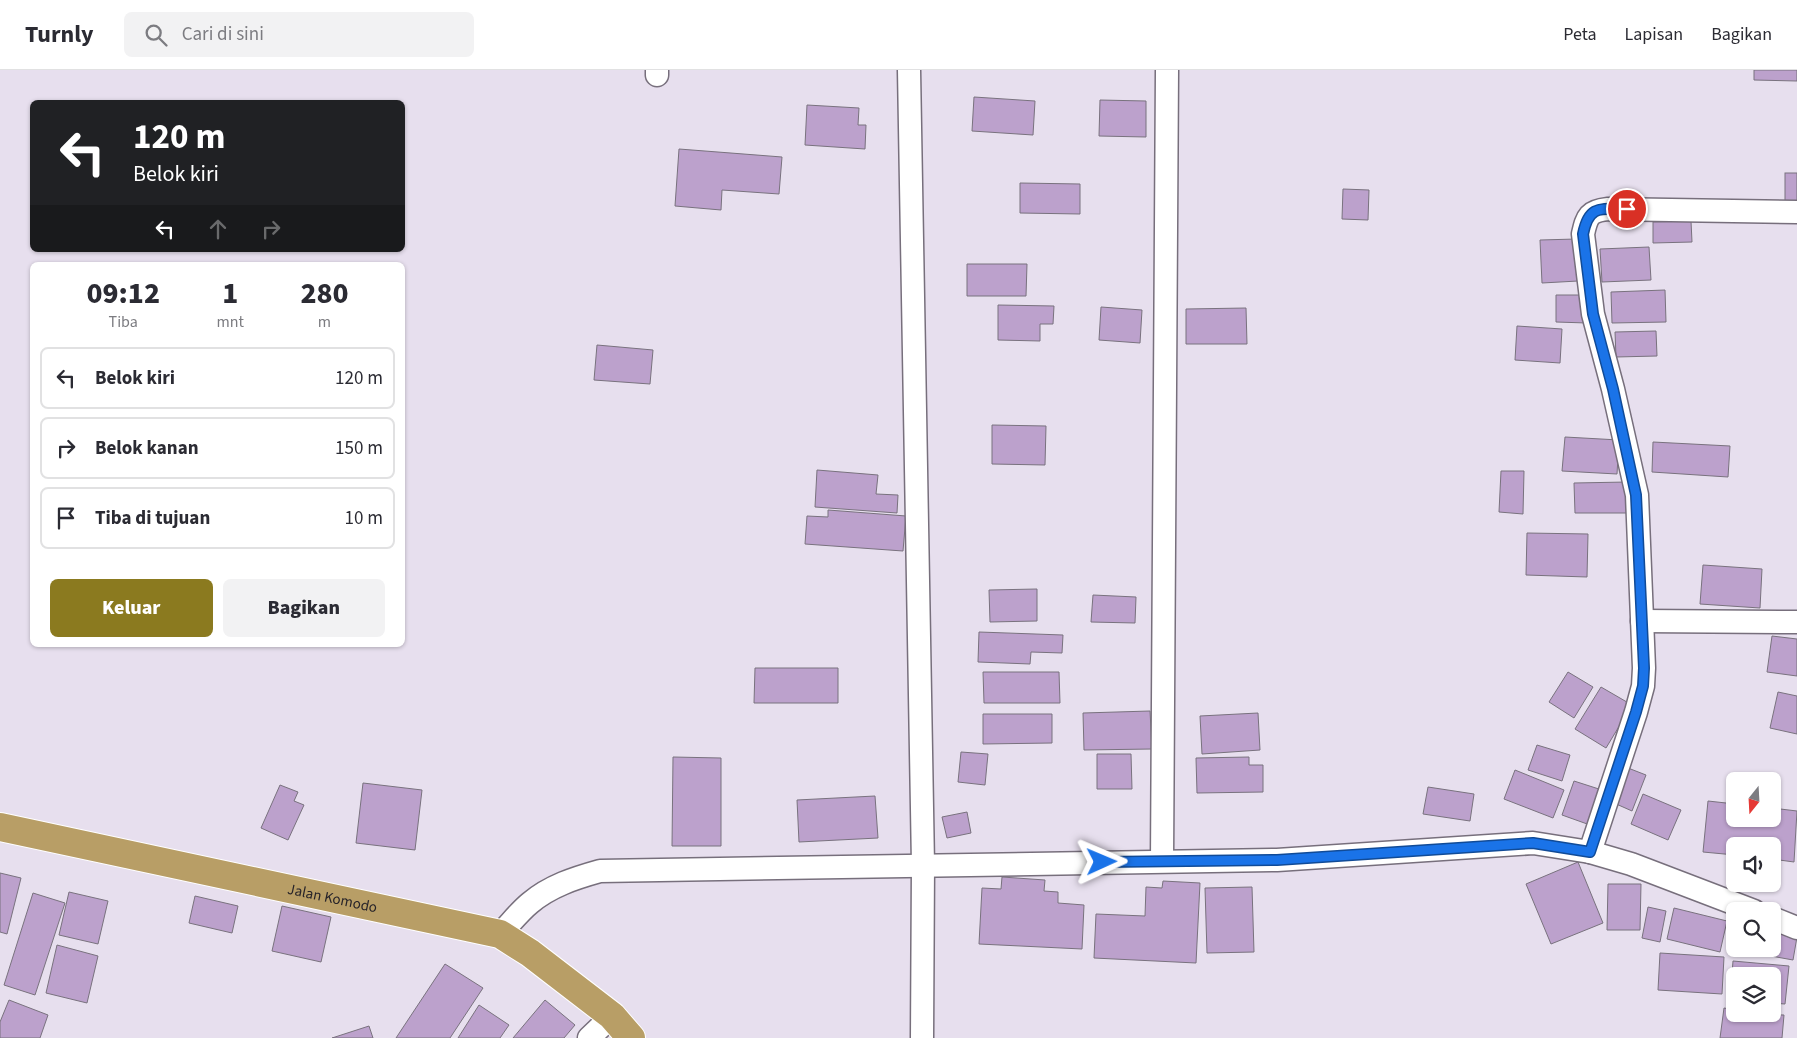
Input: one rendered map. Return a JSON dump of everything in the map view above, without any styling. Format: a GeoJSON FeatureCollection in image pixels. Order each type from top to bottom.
{"type":"FeatureCollection","features":[{"type":"Feature","properties":{"kind":"highway","name":"Jalan Komodo"},"geometry":{"type":"LineString","coordinates":[[0,827],[500,934],[530,953],[612,1016],[631,1038]]}},
{"type":"Feature","properties":{"kind":"street"},"geometry":{"type":"LineString","coordinates":[[909,70],[924,865],[922,1038]]}},
{"type":"Feature","properties":{"kind":"street"},"geometry":{"type":"LineString","coordinates":[[1162,862],[1167,70]]}},
{"type":"Feature","properties":{"kind":"street"},"geometry":{"type":"LineString","coordinates":[[1590,852],[1643,686],[1644,668],[1636,495],[1613,389],[1593,314],[1583,234],[1586,221],[1590,214],[1596,210],[1608,209],[1797,212]]}},
{"type":"Feature","properties":{"kind":"street"},"geometry":{"type":"LineString","coordinates":[[1642,621],[1797,622]]}},
{"type":"Feature","properties":{"kind":"street"},"geometry":{"type":"LineString","coordinates":[[500,934],[530,903],[553,887],[600,871],[1277,860],[1533,843],[1590,852],[1631,864],[1730,902]]}},
{"type":"Feature","properties":{"kind":"street"},"geometry":{"type":"LineString","coordinates":[[1781,922],[1797,928]]}},
{"type":"Feature","properties":{"kind":"street"},"geometry":{"type":"LineString","coordinates":[[589,1038],[612,1016]]}},
{"type":"Feature","properties":{"kind":"building"},"geometry":{"type":"Polygon","coordinates":[[[1754,70],[1797,70],[1797,81],[1754,80],[1754,70]]]}},
{"type":"Feature","properties":{"kind":"building"},"geometry":{"type":"Polygon","coordinates":[[[974,97],[1035,101],[1033,135],[972,131],[974,97]]]}},
{"type":"Feature","properties":{"kind":"building"},"geometry":{"type":"Polygon","coordinates":[[[1100,100],[1146,101],[1146,137],[1099,136],[1100,100]]]}},
{"type":"Feature","properties":{"kind":"building"},"geometry":{"type":"Polygon","coordinates":[[[807,105],[859,108],[858,125],[866,125],[865,149],[805,145],[807,105]]]}},
{"type":"Feature","properties":{"kind":"building"},"geometry":{"type":"Polygon","coordinates":[[[679,149],[782,157],[779,194],[722,190],[721,210],[675,206],[679,149]]]}},
{"type":"Feature","properties":{"kind":"building"},"geometry":{"type":"Polygon","coordinates":[[[1785,173],[1797,173],[1797,204],[1785,204],[1785,173]]]}},
{"type":"Feature","properties":{"kind":"building"},"geometry":{"type":"Polygon","coordinates":[[[1020,183],[1080,184],[1080,214],[1020,213],[1020,183]]]}},
{"type":"Feature","properties":{"kind":"building"},"geometry":{"type":"Polygon","coordinates":[[[1343,189],[1369,190],[1368,220],[1342,219],[1343,189]]]}},
{"type":"Feature","properties":{"kind":"building"},"geometry":{"type":"Polygon","coordinates":[[[1691,221],[1692,242],[1653,243],[1653,222],[1691,221]]]}},
{"type":"Feature","properties":{"kind":"building"},"geometry":{"type":"Polygon","coordinates":[[[1576,239],[1578,281],[1542,283],[1540,240],[1576,239]]]}},
{"type":"Feature","properties":{"kind":"building"},"geometry":{"type":"Polygon","coordinates":[[[1649,247],[1651,280],[1602,282],[1600,249],[1649,247]]]}},
{"type":"Feature","properties":{"kind":"building"},"geometry":{"type":"Polygon","coordinates":[[[967,264],[1027,264],[1026,296],[967,296],[967,264]]]}},
{"type":"Feature","properties":{"kind":"building"},"geometry":{"type":"Polygon","coordinates":[[[1665,290],[1666,322],[1612,323],[1611,292],[1665,290]]]}},
{"type":"Feature","properties":{"kind":"building"},"geometry":{"type":"Polygon","coordinates":[[[1556,295],[1588,295],[1587,323],[1556,322],[1556,295]]]}},
{"type":"Feature","properties":{"kind":"building"},"geometry":{"type":"Polygon","coordinates":[[[998,305],[1054,306],[1053,324],[1040,324],[1040,341],[998,340],[998,305]]]}},
{"type":"Feature","properties":{"kind":"building"},"geometry":{"type":"Polygon","coordinates":[[[1101,307],[1142,310],[1140,343],[1099,340],[1101,307]]]}},
{"type":"Feature","properties":{"kind":"building"},"geometry":{"type":"Polygon","coordinates":[[[1246,308],[1247,344],[1186,344],[1186,309],[1246,308]]]}},
{"type":"Feature","properties":{"kind":"building"},"geometry":{"type":"Polygon","coordinates":[[[1517,326],[1562,329],[1560,363],[1515,360],[1517,326]]]}},
{"type":"Feature","properties":{"kind":"building"},"geometry":{"type":"Polygon","coordinates":[[[1656,331],[1657,356],[1616,357],[1615,332],[1656,331]]]}},
{"type":"Feature","properties":{"kind":"building"},"geometry":{"type":"Polygon","coordinates":[[[597,345],[653,350],[650,384],[594,380],[597,345]]]}},
{"type":"Feature","properties":{"kind":"building"},"geometry":{"type":"Polygon","coordinates":[[[992,425],[1046,426],[1045,465],[992,464],[992,425]]]}},
{"type":"Feature","properties":{"kind":"building"},"geometry":{"type":"Polygon","coordinates":[[[1565,437],[1619,440],[1617,474],[1562,471],[1565,437]]]}},
{"type":"Feature","properties":{"kind":"building"},"geometry":{"type":"Polygon","coordinates":[[[1653,442],[1730,446],[1728,477],[1652,472],[1653,442]]]}},
{"type":"Feature","properties":{"kind":"building"},"geometry":{"type":"Polygon","coordinates":[[[817,470],[878,475],[876,494],[898,495],[897,513],[815,507],[817,470]]]}},
{"type":"Feature","properties":{"kind":"building"},"geometry":{"type":"Polygon","coordinates":[[[1501,471],[1524,471],[1523,514],[1499,512],[1501,471]]]}},
{"type":"Feature","properties":{"kind":"building"},"geometry":{"type":"Polygon","coordinates":[[[1627,482],[1627,513],[1575,513],[1574,483],[1627,482]]]}},
{"type":"Feature","properties":{"kind":"building"},"geometry":{"type":"Polygon","coordinates":[[[828,510],[906,516],[903,551],[805,544],[807,516],[828,517],[828,510]]]}},
{"type":"Feature","properties":{"kind":"building"},"geometry":{"type":"Polygon","coordinates":[[[1527,533],[1588,534],[1587,577],[1526,575],[1527,533]]]}},
{"type":"Feature","properties":{"kind":"building"},"geometry":{"type":"Polygon","coordinates":[[[1703,565],[1762,569],[1760,608],[1700,604],[1703,565]]]}},
{"type":"Feature","properties":{"kind":"building"},"geometry":{"type":"Polygon","coordinates":[[[1037,589],[1037,621],[990,622],[989,590],[1037,589]]]}},
{"type":"Feature","properties":{"kind":"building"},"geometry":{"type":"Polygon","coordinates":[[[1093,595],[1136,597],[1135,623],[1091,622],[1093,595]]]}},
{"type":"Feature","properties":{"kind":"building"},"geometry":{"type":"Polygon","coordinates":[[[979,632],[1063,635],[1062,653],[1031,652],[1030,664],[978,662],[979,632]]]}},
{"type":"Feature","properties":{"kind":"building"},"geometry":{"type":"Polygon","coordinates":[[[1772,636],[1797,639],[1797,676],[1767,672],[1772,636]]]}},
{"type":"Feature","properties":{"kind":"building"},"geometry":{"type":"Polygon","coordinates":[[[755,668],[838,668],[838,703],[754,703],[755,668]]]}},
{"type":"Feature","properties":{"kind":"building"},"geometry":{"type":"Polygon","coordinates":[[[983,672],[1059,672],[1060,703],[984,703],[983,672]]]}},
{"type":"Feature","properties":{"kind":"building"},"geometry":{"type":"Polygon","coordinates":[[[1568,672],[1593,687],[1574,718],[1549,702],[1568,672]]]}},
{"type":"Feature","properties":{"kind":"building"},"geometry":{"type":"Polygon","coordinates":[[[1601,687],[1632,705],[1606,748],[1575,729],[1601,687]]]}},
{"type":"Feature","properties":{"kind":"building"},"geometry":{"type":"Polygon","coordinates":[[[1778,692],[1797,696],[1797,734],[1770,728],[1778,692]]]}},
{"type":"Feature","properties":{"kind":"building"},"geometry":{"type":"Polygon","coordinates":[[[1150,711],[1152,749],[1084,750],[1083,713],[1150,711]]]}},
{"type":"Feature","properties":{"kind":"building"},"geometry":{"type":"Polygon","coordinates":[[[1258,713],[1260,750],[1202,754],[1200,716],[1258,713]]]}},
{"type":"Feature","properties":{"kind":"building"},"geometry":{"type":"Polygon","coordinates":[[[983,714],[1052,714],[1052,743],[983,744],[983,714]]]}},
{"type":"Feature","properties":{"kind":"building"},"geometry":{"type":"Polygon","coordinates":[[[1537,745],[1570,755],[1562,781],[1528,770],[1537,745]]]}},
{"type":"Feature","properties":{"kind":"building"},"geometry":{"type":"Polygon","coordinates":[[[961,752],[988,754],[985,785],[958,782],[961,752]]]}},
{"type":"Feature","properties":{"kind":"building"},"geometry":{"type":"Polygon","coordinates":[[[1097,754],[1131,754],[1132,789],[1097,789],[1097,754]]]}},
{"type":"Feature","properties":{"kind":"building"},"geometry":{"type":"Polygon","coordinates":[[[673,757],[721,758],[721,846],[672,846],[673,757]]]}},
{"type":"Feature","properties":{"kind":"building"},"geometry":{"type":"Polygon","coordinates":[[[1249,757],[1249,765],[1263,765],[1263,792],[1197,793],[1196,758],[1249,757]]]}},
{"type":"Feature","properties":{"kind":"building"},"geometry":{"type":"Polygon","coordinates":[[[1628,768],[1646,775],[1632,811],[1614,803],[1628,768]]]}},
{"type":"Feature","properties":{"kind":"building"},"geometry":{"type":"Polygon","coordinates":[[[1515,770],[1564,790],[1553,818],[1504,799],[1515,770]]]}},
{"type":"Feature","properties":{"kind":"building"},"geometry":{"type":"Polygon","coordinates":[[[1574,781],[1602,790],[1590,825],[1562,815],[1574,781]]]}},
{"type":"Feature","properties":{"kind":"building"},"geometry":{"type":"Polygon","coordinates":[[[363,783],[422,790],[415,850],[356,843],[363,783]]]}},
{"type":"Feature","properties":{"kind":"building"},"geometry":{"type":"Polygon","coordinates":[[[280,785],[298,792],[294,801],[304,805],[288,840],[261,828],[280,785]]]}},
{"type":"Feature","properties":{"kind":"building"},"geometry":{"type":"Polygon","coordinates":[[[1428,787],[1474,794],[1470,821],[1423,814],[1428,787]]]}},
{"type":"Feature","properties":{"kind":"building"},"geometry":{"type":"Polygon","coordinates":[[[1643,794],[1681,810],[1668,840],[1631,824],[1643,794]]]}},
{"type":"Feature","properties":{"kind":"building"},"geometry":{"type":"Polygon","coordinates":[[[875,796],[878,838],[799,842],[797,800],[875,796]]]}},
{"type":"Feature","properties":{"kind":"building"},"geometry":{"type":"Polygon","coordinates":[[[1708,801],[1726,803],[1726,828],[1781,828],[1781,809],[1797,811],[1794,862],[1781,860],[1781,837],[1726,837],[1726,854],[1703,852],[1708,801]]]}},
{"type":"Feature","properties":{"kind":"building"},"geometry":{"type":"Polygon","coordinates":[[[967,812],[971,833],[947,838],[942,817],[967,812]]]}},
{"type":"Feature","properties":{"kind":"building"},"geometry":{"type":"Polygon","coordinates":[[[1578,862],[1603,923],[1551,944],[1526,884],[1578,862]]]}},
{"type":"Feature","properties":{"kind":"building"},"geometry":{"type":"Polygon","coordinates":[[[0,873],[21,878],[7,934],[0,932],[0,873]]]}},
{"type":"Feature","properties":{"kind":"building"},"geometry":{"type":"Polygon","coordinates":[[[1002,877],[1045,880],[1044,891],[1058,892],[1058,903],[1084,905],[1082,949],[979,944],[982,888],[1001,889],[1002,877]]]}},
{"type":"Feature","properties":{"kind":"building"},"geometry":{"type":"Polygon","coordinates":[[[1163,881],[1200,883],[1196,963],[1094,958],[1096,914],[1145,916],[1146,887],[1162,888],[1163,881]]]}},
{"type":"Feature","properties":{"kind":"building"},"geometry":{"type":"Polygon","coordinates":[[[1608,884],[1641,884],[1640,930],[1607,930],[1608,884]]]}},
{"type":"Feature","properties":{"kind":"building"},"geometry":{"type":"Polygon","coordinates":[[[1252,887],[1254,952],[1207,953],[1205,888],[1252,887]]]}},
{"type":"Feature","properties":{"kind":"building"},"geometry":{"type":"Polygon","coordinates":[[[69,892],[108,901],[98,944],[59,935],[69,892]]]}},
{"type":"Feature","properties":{"kind":"building"},"geometry":{"type":"Polygon","coordinates":[[[33,893],[65,903],[35,995],[4,985],[33,893]]]}},
{"type":"Feature","properties":{"kind":"building"},"geometry":{"type":"Polygon","coordinates":[[[195,896],[238,906],[232,933],[189,923],[195,896]]]}},
{"type":"Feature","properties":{"kind":"building"},"geometry":{"type":"Polygon","coordinates":[[[282,906],[331,917],[321,962],[272,951],[282,906]]]}},
{"type":"Feature","properties":{"kind":"building"},"geometry":{"type":"Polygon","coordinates":[[[1648,907],[1666,911],[1660,942],[1642,938],[1648,907]]]}},
{"type":"Feature","properties":{"kind":"building"},"geometry":{"type":"Polygon","coordinates":[[[1674,908],[1726,921],[1720,952],[1667,939],[1674,908]]]}},
{"type":"Feature","properties":{"kind":"building"},"geometry":{"type":"Polygon","coordinates":[[[1781,934],[1797,937],[1793,960],[1776,957],[1781,957],[1781,934]]]}},
{"type":"Feature","properties":{"kind":"building"},"geometry":{"type":"Polygon","coordinates":[[[57,945],[98,956],[87,1003],[46,993],[57,945]]]}},
{"type":"Feature","properties":{"kind":"building"},"geometry":{"type":"Polygon","coordinates":[[[1660,953],[1724,957],[1722,994],[1658,990],[1660,953]]]}},
{"type":"Feature","properties":{"kind":"building"},"geometry":{"type":"Polygon","coordinates":[[[1733,961],[1789,966],[1785,1004],[1781,1004],[1781,967],[1733,967],[1733,961]]]}},
{"type":"Feature","properties":{"kind":"building"},"geometry":{"type":"Polygon","coordinates":[[[445,964],[483,988],[450,1038],[396,1038],[445,964]]]}},
{"type":"Feature","properties":{"kind":"building"},"geometry":{"type":"Polygon","coordinates":[[[9,1000],[48,1015],[40,1038],[0,1038],[0,1022],[9,1000]]]}},
{"type":"Feature","properties":{"kind":"building"},"geometry":{"type":"Polygon","coordinates":[[[545,1000],[575,1025],[564,1038],[513,1038],[545,1000]]]}},
{"type":"Feature","properties":{"kind":"building"},"geometry":{"type":"Polygon","coordinates":[[[479,1005],[509,1025],[500,1038],[458,1038],[479,1005]]]}},
{"type":"Feature","properties":{"kind":"building"},"geometry":{"type":"Polygon","coordinates":[[[1724,1008],[1726,1008],[1726,1022],[1781,1022],[1781,1015],[1784,1015],[1782,1038],[1720,1038],[1724,1008]]]}},
{"type":"Feature","properties":{"kind":"building"},"geometry":{"type":"Polygon","coordinates":[[[369,1026],[373,1038],[332,1038],[369,1026]]]}},
{"type":"Feature","properties":{"kind":"route"},"geometry":{"type":"LineString","coordinates":[[1102,862],[1277,860],[1533,843],[1590,852],[1643,686],[1644,668],[1638,514],[1634,479],[1593,314],[1583,234],[1586,221],[1590,214],[1596,210],[1627,209]]}}]}
